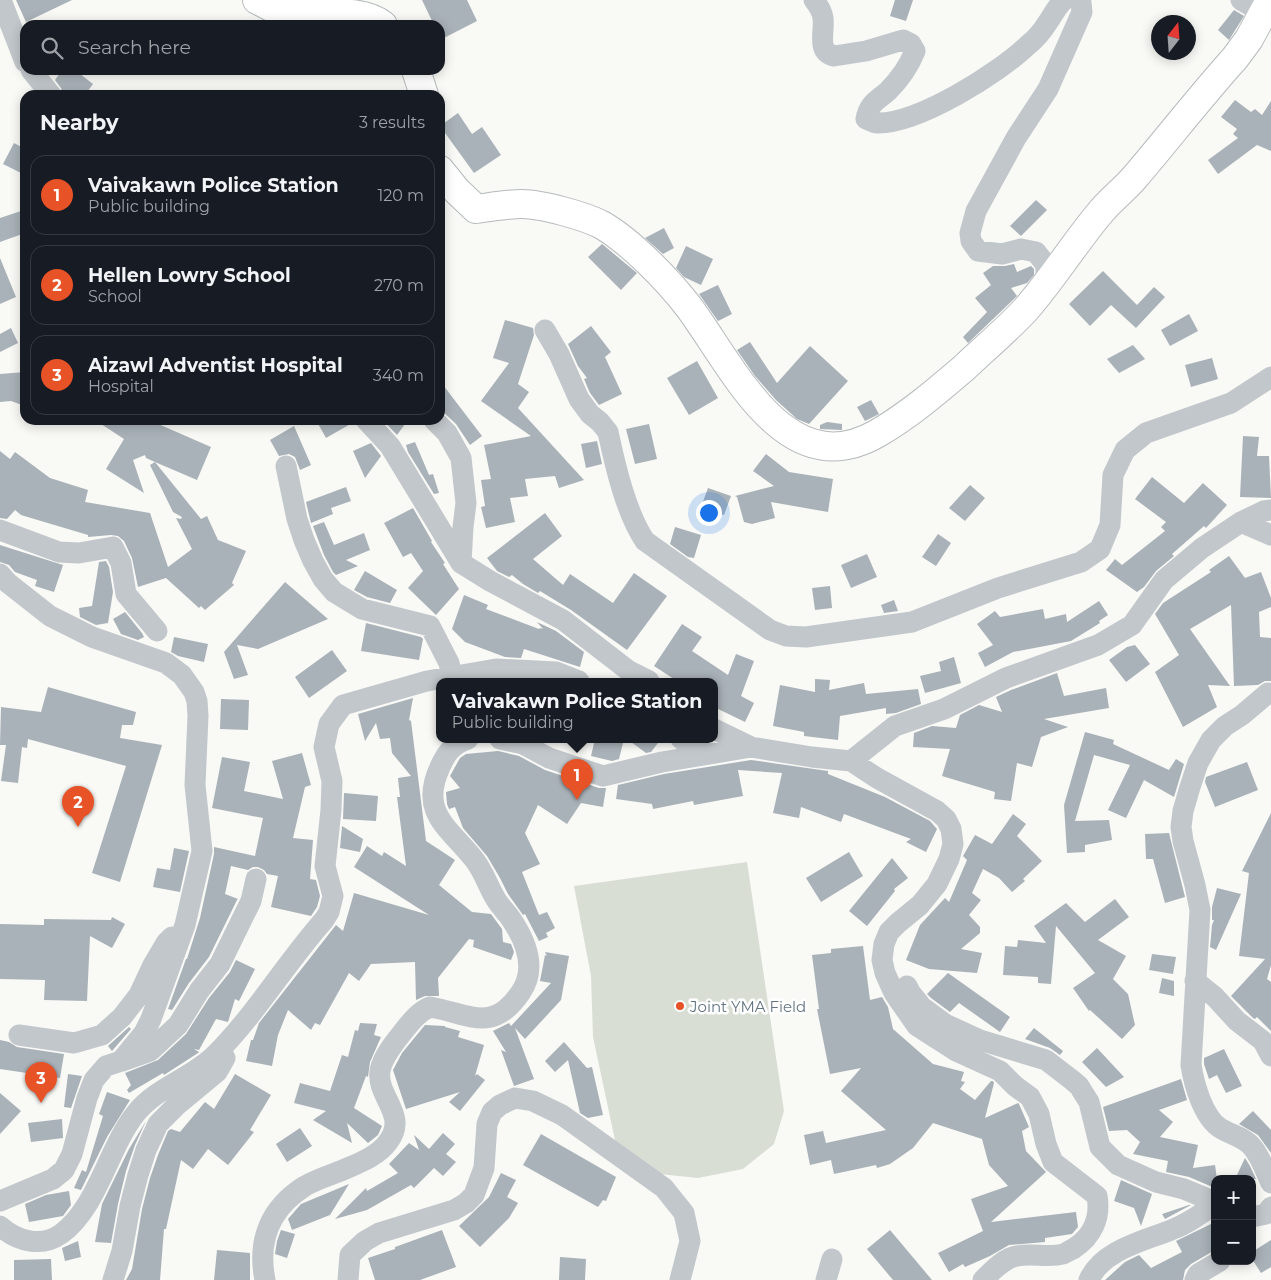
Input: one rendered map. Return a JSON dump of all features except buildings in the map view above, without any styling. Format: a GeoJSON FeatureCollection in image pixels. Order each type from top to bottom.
{"type":"FeatureCollection","features":[{"type":"Feature","properties":{"kind":"highway"},"geometry":{"type":"LineString","coordinates":[[257,0],[278,10],[310,14],[340,13],[373,20]]}},
{"type":"Feature","properties":{"kind":"highway"},"geometry":{"type":"LineString","coordinates":[[445,176],[476,209],[524,204],[566,212],[601,224],[632,247],[666,281],[687,305],[738,382],[770,417],[790,434],[810,443],[829,447],[850,445],[884,429],[912,410],[994,341],[1027,308],[1101,212],[1133,179],[1235,58],[1249,39],[1258,4]]}},
{"type":"Feature","properties":{"kind":"highway"},"geometry":{"type":"LineString","coordinates":[[418,75],[422,90]]}},
{"type":"Feature","properties":{"kind":"street"},"geometry":{"type":"LineString","coordinates":[[1,0],[20,49]]}},
{"type":"Feature","properties":{"kind":"street"},"geometry":{"type":"LineString","coordinates":[[814,0],[823,18],[823,48],[830,55],[866,51],[903,40],[911,44],[915,51],[898,80],[867,110],[866,119],[875,123],[911,116],[930,109],[992,73],[1030,44],[1064,0]]}},
{"type":"Feature","properties":{"kind":"street"},"geometry":{"type":"LineString","coordinates":[[1046,284],[1046,265],[1036,252],[1021,249],[1002,254],[978,251],[971,241],[970,234],[982,197],[1016,138],[1048,89],[1082,12],[1082,3],[1078,0]]}},
{"type":"Feature","properties":{"kind":"street"},"geometry":{"type":"LineString","coordinates":[[35,75],[47,90]]}},
{"type":"Feature","properties":{"kind":"street"},"geometry":{"type":"LineString","coordinates":[[545,330],[559,354],[584,407],[608,432],[631,513],[637,529],[645,541],[770,630],[786,636],[806,637],[912,622],[998,588],[1081,562],[1100,548],[1110,525],[1113,475],[1125,450],[1146,433],[1231,403],[1271,377]]}},
{"type":"Feature","properties":{"kind":"street"},"geometry":{"type":"LineString","coordinates":[[371,425],[390,446],[461,563],[490,581],[563,620],[629,671],[643,678]]}},
{"type":"Feature","properties":{"kind":"street"},"geometry":{"type":"LineString","coordinates":[[439,425],[447,433],[461,458],[466,503],[461,563]]}},
{"type":"Feature","properties":{"kind":"street"},"geometry":{"type":"LineString","coordinates":[[286,466],[297,519],[313,561],[323,579],[334,592],[362,609],[430,626],[449,663],[452,676]]}},
{"type":"Feature","properties":{"kind":"street"},"geometry":{"type":"LineString","coordinates":[[851,761],[895,726],[944,709],[1006,678],[1098,645],[1132,626],[1164,580],[1202,548],[1241,522],[1264,511],[1271,510]]}},
{"type":"Feature","properties":{"kind":"street"},"geometry":{"type":"LineString","coordinates":[[1241,522],[1271,535]]}},
{"type":"Feature","properties":{"kind":"street"},"geometry":{"type":"LineString","coordinates":[[0,530],[68,554],[113,548],[121,563],[126,594],[157,631]]}},
{"type":"Feature","properties":{"kind":"street"},"geometry":{"type":"LineString","coordinates":[[0,574],[8,583],[50,616],[92,637],[166,663],[182,675],[194,692],[197,702],[195,785],[202,851],[185,925],[151,1019],[144,1033],[121,1061]]}},
{"type":"Feature","properties":{"kind":"street"},"geometry":{"type":"LineString","coordinates":[[444,678],[496,669],[556,672],[571,678]]}},
{"type":"Feature","properties":{"kind":"street"},"geometry":{"type":"LineString","coordinates":[[0,1226],[9,1234],[26,1242],[46,1242],[60,1235],[84,1211],[122,1134],[137,1112],[150,1100],[214,1056],[241,1027],[324,920],[332,904],[325,866],[332,781],[324,747],[329,724],[343,705],[350,702],[436,680]]}},
{"type":"Feature","properties":{"kind":"street"},"geometry":{"type":"LineString","coordinates":[[1268,693],[1242,715],[1225,726],[1211,740],[1198,763],[1183,811],[1181,827],[1200,910],[1191,1065],[1193,1077],[1207,1113],[1219,1128],[1239,1136],[1253,1147],[1271,1183]]}},
{"type":"Feature","properties":{"kind":"street"},"geometry":{"type":"LineString","coordinates":[[718,732],[751,747],[851,761],[877,778],[937,811],[946,819],[951,829],[953,844],[949,859],[937,884],[920,906],[889,932],[884,944],[883,964],[885,973],[894,992],[917,1026],[956,1051],[1000,1071],[1014,1086],[1030,1097],[1039,1114],[1046,1144],[1053,1162],[1097,1196],[1098,1206],[1097,1218],[1089,1235],[1081,1244],[1064,1254],[1016,1256],[994,1268],[983,1280]]}},
{"type":"Feature","properties":{"kind":"street"},"geometry":{"type":"LineString","coordinates":[[265,1280],[262,1262],[266,1231],[270,1220],[293,1196],[306,1186],[376,1154],[388,1142],[394,1132],[396,1119],[381,1083],[380,1070],[393,1044],[419,1014],[430,1008],[482,1019],[494,1017],[504,1012],[514,1003],[523,989],[530,960],[527,947],[511,919],[496,900],[482,871],[472,856],[446,828],[438,816],[433,800],[433,781],[449,750],[459,743]]}},
{"type":"Feature","properties":{"kind":"street"},"geometry":{"type":"LineString","coordinates":[[518,743],[549,758],[603,776],[662,762],[751,747]]}},
{"type":"Feature","properties":{"kind":"street"},"geometry":{"type":"LineString","coordinates":[[687,743],[704,754]]}},
{"type":"Feature","properties":{"kind":"street"},"geometry":{"type":"LineString","coordinates":[[0,1201],[53,1179],[64,1170],[72,1154],[87,1098],[94,1080],[106,1066],[150,1051],[178,1025],[199,991],[220,964],[251,900],[256,879]]}},
{"type":"Feature","properties":{"kind":"street"},"geometry":{"type":"LineString","coordinates":[[19,1034],[74,1043],[102,1035],[122,1017],[139,995],[166,943],[185,925]]}},
{"type":"Feature","properties":{"kind":"street"},"geometry":{"type":"LineString","coordinates":[[883,964],[896,966],[915,1000],[945,1024],[980,1040],[1046,1060],[1072,1080],[1089,1102],[1100,1147],[1118,1165],[1156,1182],[1184,1189],[1211,1201]]}},
{"type":"Feature","properties":{"kind":"street"},"geometry":{"type":"LineString","coordinates":[[1195,981],[1215,997],[1237,1021],[1263,1041],[1271,1056]]}},
{"type":"Feature","properties":{"kind":"street"},"geometry":{"type":"LineString","coordinates":[[113,1280],[122,1251],[138,1175],[146,1150],[158,1124],[216,1072],[230,1051],[241,1027]]}},
{"type":"Feature","properties":{"kind":"street"},"geometry":{"type":"LineString","coordinates":[[348,1280],[350,1255],[365,1241],[379,1234],[454,1210],[466,1203],[474,1195],[484,1168],[487,1124],[492,1112],[500,1104],[515,1098],[533,1101],[562,1115],[664,1188],[684,1213],[690,1241],[680,1280]]}},
{"type":"Feature","properties":{"kind":"street"},"geometry":{"type":"LineString","coordinates":[[1089,1280],[1096,1269],[1130,1245],[1186,1223],[1211,1206]]}},
{"type":"Feature","properties":{"kind":"street"},"geometry":{"type":"LineString","coordinates":[[1256,1216],[1266,1214],[1271,1207]]}},
{"type":"Feature","properties":{"kind":"street"},"geometry":{"type":"LineString","coordinates":[[826,1280],[832,1260]]}},
{"type":"Feature","properties":{"kind":"street"},"geometry":{"type":"LineString","coordinates":[[1195,1280],[1198,1274],[1213,1265]]}},
{"type":"Feature","properties":{"kind":"shaded area","name":"Joint YMA Field"},"geometry":{"type":"Polygon","coordinates":[[[747,862],[784,1111],[774,1144],[743,1169],[698,1178],[649,1173],[616,1145],[593,1037],[591,976],[574,886],[747,862]]]}},
{"type":"Feature","properties":{"kind":"place","name":"Vaivakawn Police Station"},"geometry":{"type":"Point","coordinates":[577,800]}},
{"type":"Feature","properties":{"kind":"place","name":"Hellen Lowry School"},"geometry":{"type":"Point","coordinates":[78,827]}},
{"type":"Feature","properties":{"kind":"place","name":"Joint YMA Field"},"geometry":{"type":"Point","coordinates":[680,1006]}},
{"type":"Feature","properties":{"kind":"place","name":"Aizawl Adventist Hospital"},"geometry":{"type":"Point","coordinates":[41,1103]}}]}
